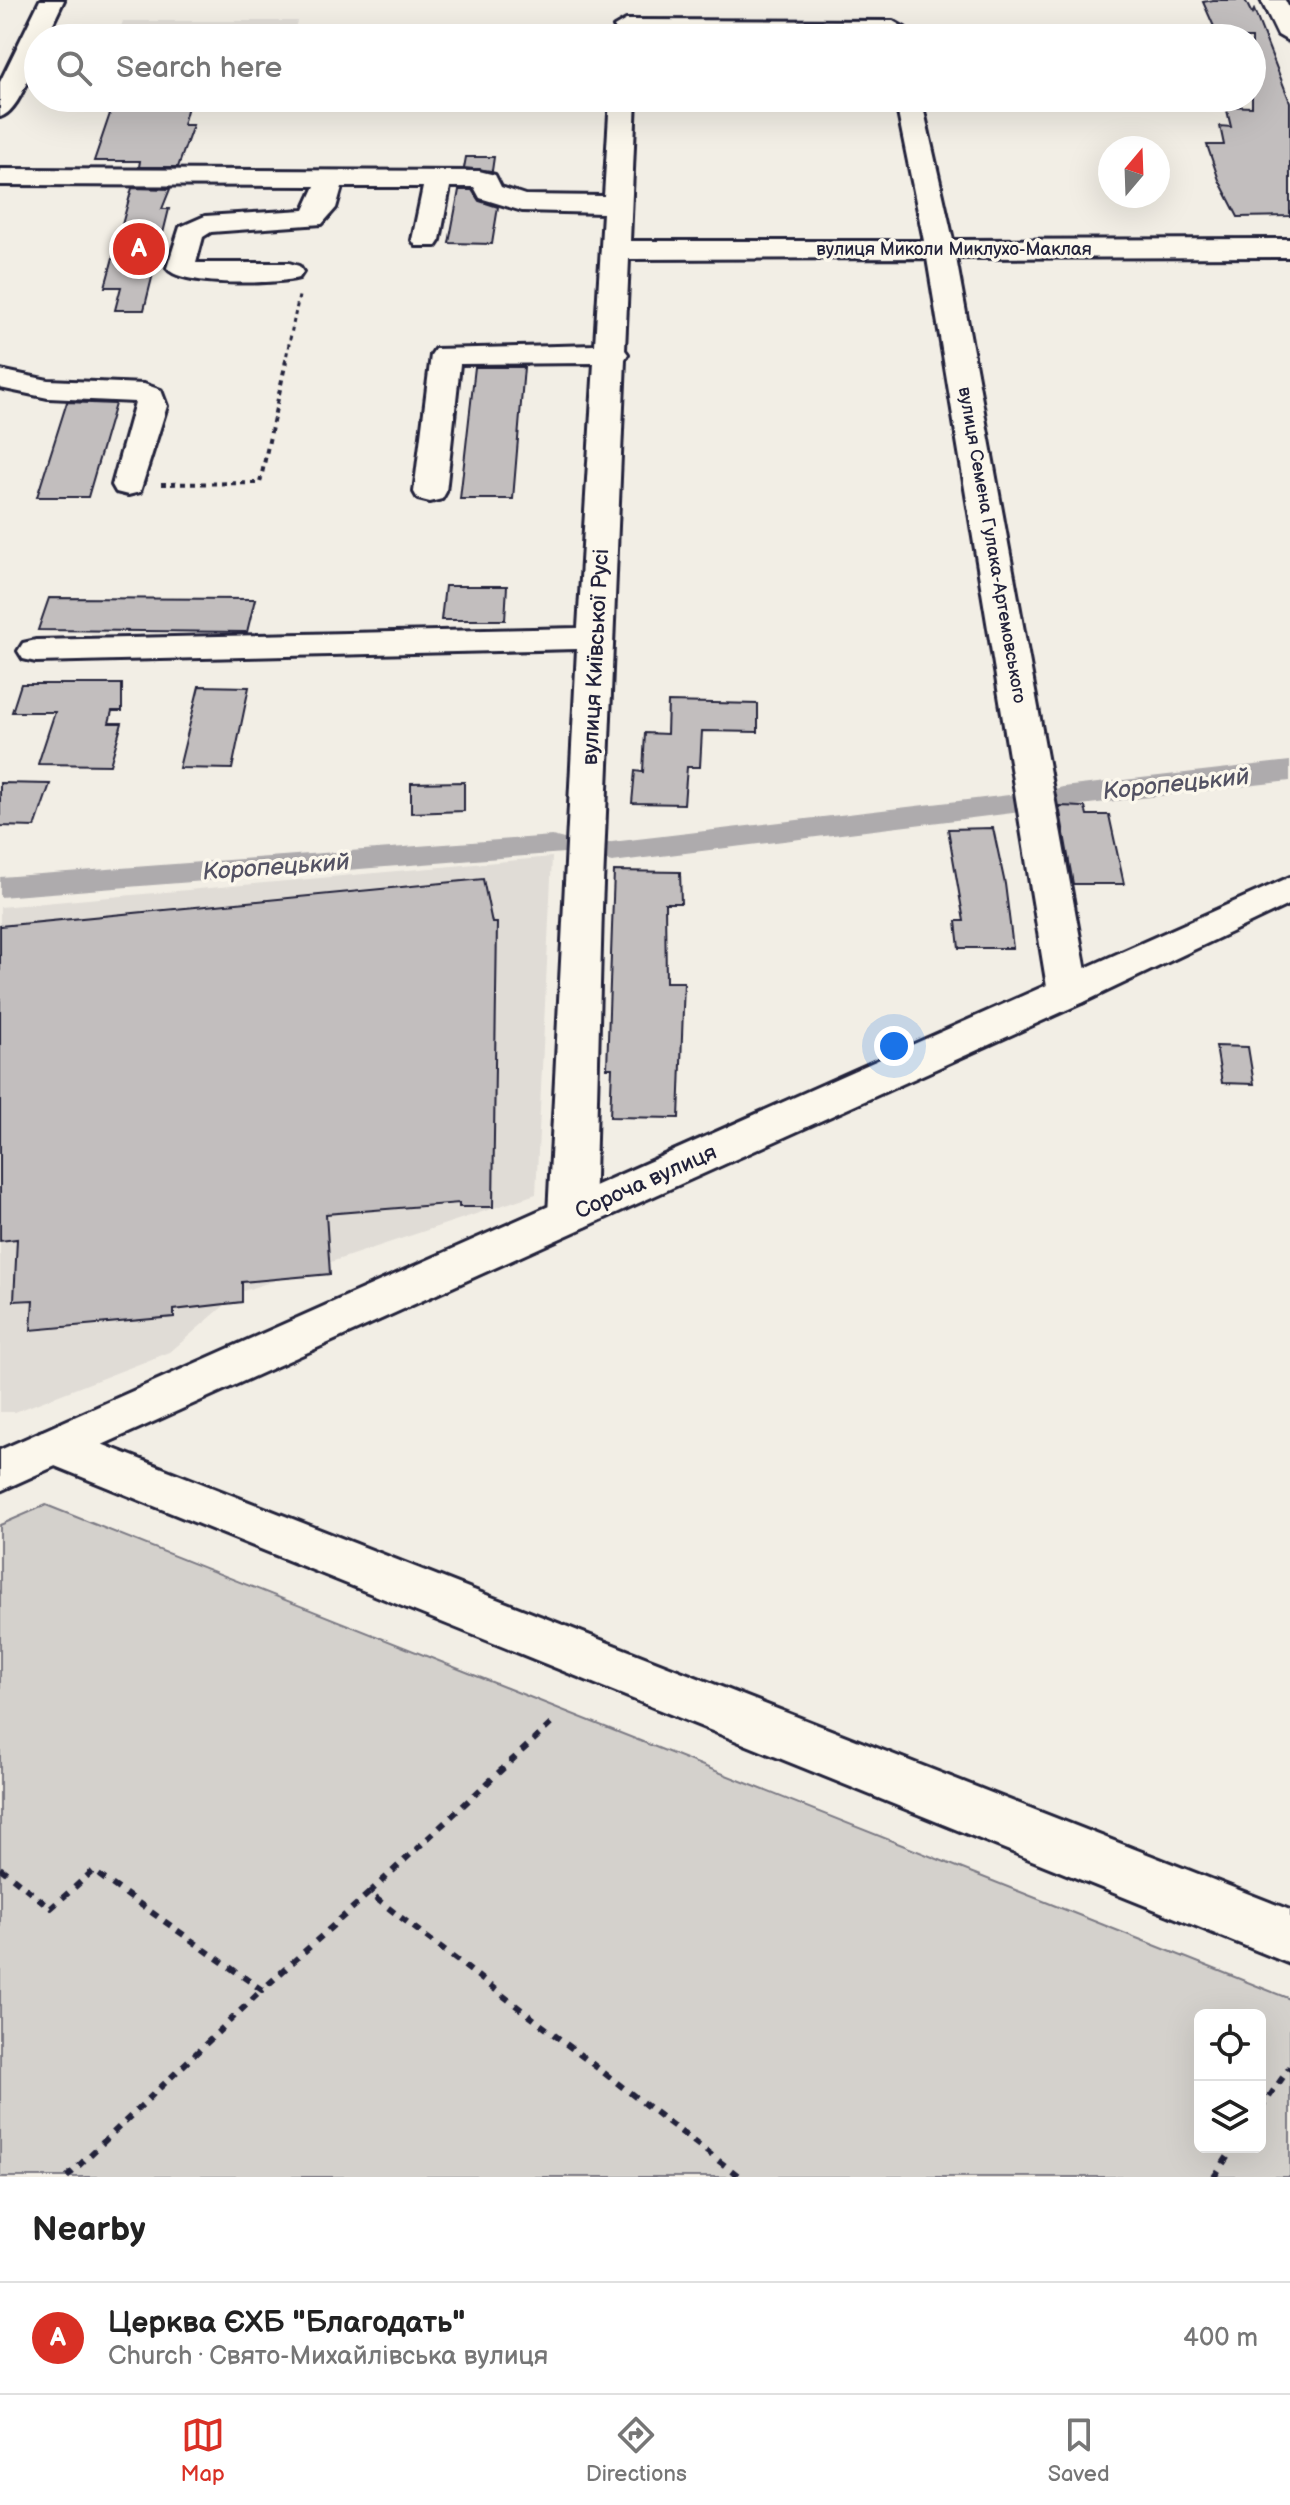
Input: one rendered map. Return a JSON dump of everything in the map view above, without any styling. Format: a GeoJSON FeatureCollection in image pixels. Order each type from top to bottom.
{"type":"FeatureCollection","features":[{"type":"Feature","properties":{"kind":"street"},"geometry":{"type":"LineString","coordinates":[[40,24],[52,0]]}},
{"type":"Feature","properties":{"kind":"street"},"geometry":{"type":"LineString","coordinates":[[626,24],[627,0]]}},
{"type":"Feature","properties":{"kind":"street"},"geometry":{"type":"LineString","coordinates":[[889,0],[893,24]]}},
{"type":"Feature","properties":{"kind":"street"},"geometry":{"type":"LineString","coordinates":[[1273,0],[1290,35]]}},
{"type":"Feature","properties":{"kind":"street"},"geometry":{"type":"LineString","coordinates":[[0,51],[24,52]]}},
{"type":"Feature","properties":{"kind":"street"},"geometry":{"type":"LineString","coordinates":[[0,109],[24,58]]}},
{"type":"Feature","properties":{"kind":"street","name":"вулиця Київської Русі"},"geometry":{"type":"LineString","coordinates":[[571,1215],[622,112]]}},
{"type":"Feature","properties":{"kind":"street","name":"вулиця Семена Гулака-Артемовського"},"geometry":{"type":"LineString","coordinates":[[911,112],[940,248],[1069,993]]}},
{"type":"Feature","properties":{"kind":"street"},"geometry":{"type":"LineString","coordinates":[[0,177],[479,179],[485,181],[490,192],[515,202],[619,205]]}},
{"type":"Feature","properties":{"kind":"street"},"geometry":{"type":"LineString","coordinates":[[289,272],[191,272],[181,268],[181,264],[190,233],[205,224],[312,218],[322,208],[331,177]]}},
{"type":"Feature","properties":{"kind":"street"},"geometry":{"type":"LineString","coordinates":[[426,240],[438,178]]}},
{"type":"Feature","properties":{"kind":"street","name":"вулиця Миколи Миклухо-Маклая"},"geometry":{"type":"LineString","coordinates":[[617,250],[1290,248]]}},
{"type":"Feature","properties":{"kind":"street"},"geometry":{"type":"LineString","coordinates":[[430,492],[446,355],[613,354]]}},
{"type":"Feature","properties":{"kind":"street"},"geometry":{"type":"LineString","coordinates":[[0,379],[48,389],[132,390],[150,397],[151,406],[128,485]]}},
{"type":"Feature","properties":{"kind":"street"},"geometry":{"type":"LineString","coordinates":[[36,651],[596,638]]}},
{"type":"Feature","properties":{"kind":"street","name":"Сороча вулиця"},"geometry":{"type":"LineString","coordinates":[[0,1472],[1069,993],[1290,889]]}},
{"type":"Feature","properties":{"kind":"street"},"geometry":{"type":"LineString","coordinates":[[58,1446],[1290,1937]]}},
{"type":"Feature","properties":{"kind":"path"},"geometry":{"type":"LineString","coordinates":[[128,485],[260,483],[303,276],[289,272]]}},
{"type":"Feature","properties":{"kind":"path"},"geometry":{"type":"LineString","coordinates":[[67,2177],[262,1990],[553,1722]]}},
{"type":"Feature","properties":{"kind":"path"},"geometry":{"type":"LineString","coordinates":[[0,1868],[51,1908],[93,1871],[262,1990]]}},
{"type":"Feature","properties":{"kind":"path"},"geometry":{"type":"LineString","coordinates":[[369,1893],[740,2177]]}},
{"type":"Feature","properties":{"kind":"path"},"geometry":{"type":"LineString","coordinates":[[1266,2101],[1290,2067]]}},
{"type":"Feature","properties":{"kind":"path"},"geometry":{"type":"LineString","coordinates":[[1214,2177],[1230,2153]]}},
{"type":"Feature","properties":{"kind":"shaded area"},"geometry":{"type":"Polygon","coordinates":[[[123,21],[297,21],[296,24],[122,24],[123,21]]]}},
{"type":"Feature","properties":{"kind":"shaded area"},"geometry":{"type":"Polygon","coordinates":[[[552,857],[536,1194],[240,1292],[170,1352],[15,1412],[0,1412],[0,907],[552,857]]]}},
{"type":"Feature","properties":{"kind":"shaded area"},"geometry":{"type":"Polygon","coordinates":[[[46,1505],[1290,1999],[1290,2177],[0,2177],[0,1525],[46,1505]]]}},
{"type":"Feature","properties":{"kind":"building"},"geometry":{"type":"Polygon","coordinates":[[[1245,0],[1252,14],[1254,10],[1259,24],[1213,24],[1203,2],[1245,0]]]}},
{"type":"Feature","properties":{"kind":"building"},"geometry":{"type":"Polygon","coordinates":[[[1266,41],[1290,102],[1290,216],[1238,217],[1219,180],[1207,145],[1224,145],[1220,126],[1231,127],[1227,112],[1266,112],[1266,41]]]}},
{"type":"Feature","properties":{"kind":"building"},"geometry":{"type":"Polygon","coordinates":[[[111,112],[186,112],[183,125],[193,125],[178,167],[139,167],[140,161],[94,161],[111,112]]]}},
{"type":"Feature","properties":{"kind":"building"},"geometry":{"type":"Polygon","coordinates":[[[466,157],[494,157],[492,171],[464,168],[466,157]]]}},
{"type":"Feature","properties":{"kind":"building"},"geometry":{"type":"Polygon","coordinates":[[[132,188],[170,189],[162,209],[169,209],[144,310],[115,310],[121,287],[105,287],[132,188]]]}},
{"type":"Feature","properties":{"kind":"building"},"geometry":{"type":"Polygon","coordinates":[[[459,190],[472,190],[479,201],[498,207],[492,244],[449,243],[459,190]]]}},
{"type":"Feature","properties":{"kind":"building"},"geometry":{"type":"Polygon","coordinates":[[[475,367],[524,367],[513,499],[460,499],[475,367]]]}},
{"type":"Feature","properties":{"kind":"building"},"geometry":{"type":"Polygon","coordinates":[[[67,402],[115,404],[88,497],[37,497],[67,402]]]}},
{"type":"Feature","properties":{"kind":"building"},"geometry":{"type":"Polygon","coordinates":[[[445,586],[507,586],[505,620],[441,620],[445,586]]]}},
{"type":"Feature","properties":{"kind":"building"},"geometry":{"type":"Polygon","coordinates":[[[49,598],[255,599],[247,632],[38,630],[49,598]]]}},
{"type":"Feature","properties":{"kind":"building"},"geometry":{"type":"Polygon","coordinates":[[[21,684],[122,684],[122,711],[112,711],[109,723],[122,723],[110,765],[38,764],[55,712],[12,712],[21,684]]]}},
{"type":"Feature","properties":{"kind":"building"},"geometry":{"type":"Polygon","coordinates":[[[199,686],[249,687],[232,769],[179,768],[199,686]]]}},
{"type":"Feature","properties":{"kind":"building"},"geometry":{"type":"Polygon","coordinates":[[[668,702],[758,704],[758,732],[702,731],[700,767],[687,767],[684,804],[632,803],[635,771],[643,772],[645,733],[667,734],[668,702]]]}},
{"type":"Feature","properties":{"kind":"building"},"geometry":{"type":"Polygon","coordinates":[[[464,782],[464,811],[411,813],[411,783],[464,782]]]}},
{"type":"Feature","properties":{"kind":"building"},"geometry":{"type":"Polygon","coordinates":[[[0,783],[50,784],[35,827],[0,826],[0,783]]]}},
{"type":"Feature","properties":{"kind":"building"},"geometry":{"type":"Polygon","coordinates":[[[1059,806],[1085,807],[1087,815],[1109,815],[1124,884],[1073,884],[1059,806]]]}},
{"type":"Feature","properties":{"kind":"building"},"geometry":{"type":"Polygon","coordinates":[[[993,828],[1005,884],[1013,948],[959,948],[956,921],[964,921],[948,829],[993,828]]]}},
{"type":"Feature","properties":{"kind":"building"},"geometry":{"type":"Polygon","coordinates":[[[614,871],[680,872],[681,903],[665,903],[666,982],[684,982],[679,1118],[610,1117],[612,1068],[607,1068],[614,871]]]}},
{"type":"Feature","properties":{"kind":"building"},"geometry":{"type":"Polygon","coordinates":[[[483,879],[492,923],[497,923],[493,1207],[459,1207],[459,1203],[326,1214],[330,1274],[242,1282],[242,1302],[174,1310],[174,1317],[31,1330],[33,1300],[14,1301],[17,1239],[0,1241],[0,926],[483,879]]]}},
{"type":"Feature","properties":{"kind":"building"},"geometry":{"type":"Polygon","coordinates":[[[1216,1046],[1248,1047],[1254,1084],[1222,1083],[1216,1046]]]}},
{"type":"Feature","properties":{"kind":"waterway","name":"Коропецький"},"geometry":{"type":"LineString","coordinates":[[1063,797],[1290,771]]}},
{"type":"Feature","properties":{"kind":"waterway","name":"Коропецький"},"geometry":{"type":"LineString","coordinates":[[612,852],[1009,805]]}},
{"type":"Feature","properties":{"kind":"waterway","name":"Коропецький"},"geometry":{"type":"LineString","coordinates":[[0,887],[552,846]]}},
{"type":"Feature","properties":{"kind":"place","name":"Церква ЄХБ \"Благодать\""},"geometry":{"type":"Point","coordinates":[139,249]}}]}
